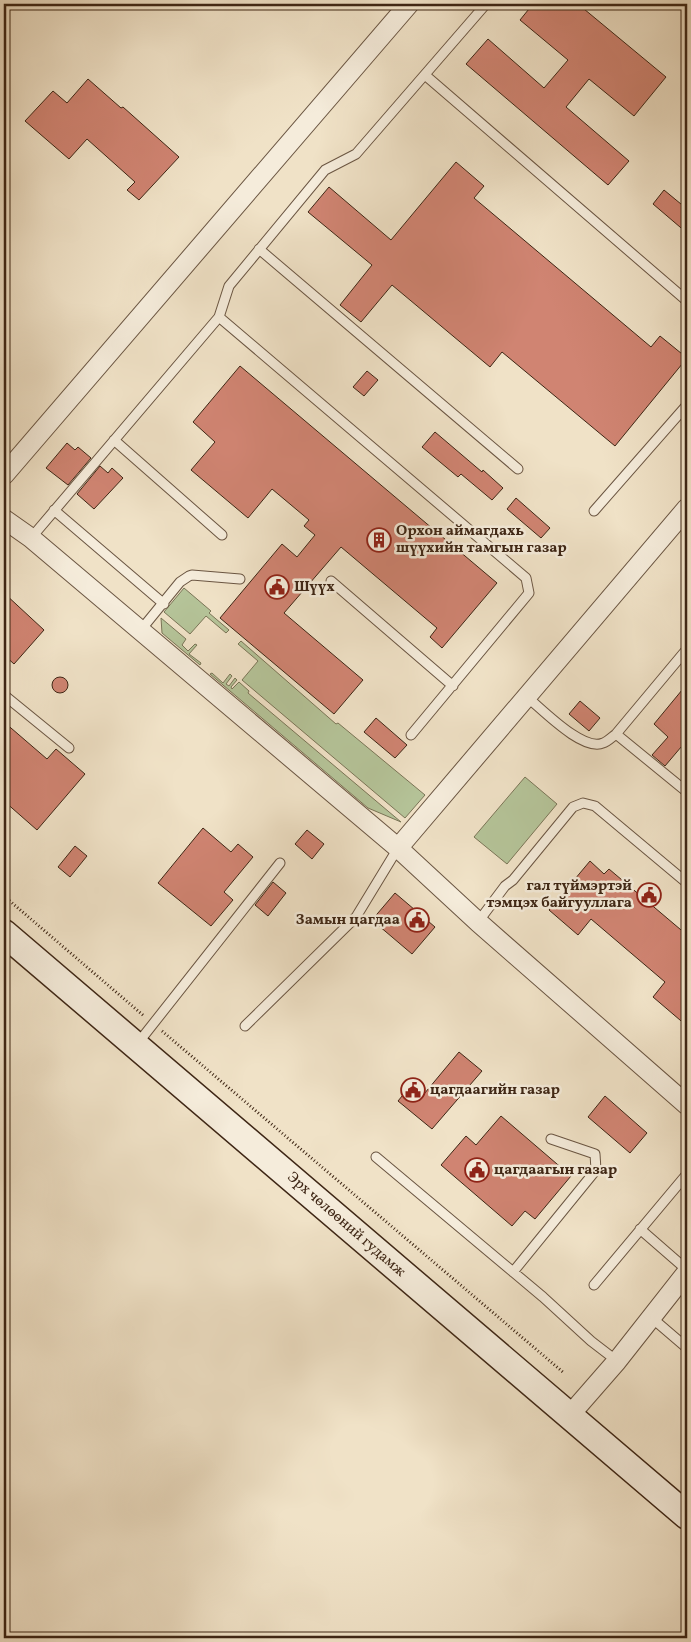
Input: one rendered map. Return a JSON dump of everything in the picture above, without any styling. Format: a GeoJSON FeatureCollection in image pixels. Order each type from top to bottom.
{"type":"FeatureCollection","features":[{"type":"Feature","properties":{"kind":"main road","name":"Эрх чөлөөний гудамж"},"geometry":{"type":"LineString","coordinates":[[4,933],[687,1516]]}},
{"type":"Feature","properties":{"kind":"street"},"geometry":{"type":"LineString","coordinates":[[4,475],[409,4]]}},
{"type":"Feature","properties":{"kind":"street"},"geometry":{"type":"LineString","coordinates":[[398,848],[687,508]]}},
{"type":"Feature","properties":{"kind":"street"},"geometry":{"type":"LineString","coordinates":[[4,519],[31,538],[398,848],[478,922],[687,1104]]}},
{"type":"Feature","properties":{"kind":"street"},"geometry":{"type":"LineString","coordinates":[[570,1416],[652,1318],[687,1271]]}},
{"type":"Feature","properties":{"kind":"lane"},"geometry":{"type":"LineString","coordinates":[[31,538],[219,317],[229,286],[325,170],[356,154],[486,4]]}},
{"type":"Feature","properties":{"kind":"lane"},"geometry":{"type":"LineString","coordinates":[[425,75],[687,301]]}},
{"type":"Feature","properties":{"kind":"lane"},"geometry":{"type":"LineString","coordinates":[[259,249],[518,469]]}},
{"type":"Feature","properties":{"kind":"lane"},"geometry":{"type":"LineString","coordinates":[[219,317],[526,578],[529,593],[411,735]]}},
{"type":"Feature","properties":{"kind":"lane"},"geometry":{"type":"LineString","coordinates":[[594,511],[687,405]]}},
{"type":"Feature","properties":{"kind":"lane"},"geometry":{"type":"LineString","coordinates":[[114,440],[222,535]]}},
{"type":"Feature","properties":{"kind":"lane"},"geometry":{"type":"LineString","coordinates":[[54,510],[164,604]]}},
{"type":"Feature","properties":{"kind":"lane"},"geometry":{"type":"LineString","coordinates":[[140,631],[164,604],[180,582],[189,576],[240,579]]}},
{"type":"Feature","properties":{"kind":"lane"},"geometry":{"type":"LineString","coordinates":[[330,581],[453,686]]}},
{"type":"Feature","properties":{"kind":"lane"},"geometry":{"type":"LineString","coordinates":[[527,697],[574,736],[592,745],[603,744],[616,734],[687,649]]}},
{"type":"Feature","properties":{"kind":"lane"},"geometry":{"type":"LineString","coordinates":[[4,695],[69,748]]}},
{"type":"Feature","properties":{"kind":"lane"},"geometry":{"type":"LineString","coordinates":[[616,734],[687,792]]}},
{"type":"Feature","properties":{"kind":"lane"},"geometry":{"type":"LineString","coordinates":[[478,922],[505,886],[513,880],[573,807],[584,803],[596,806],[687,883]]}},
{"type":"Feature","properties":{"kind":"lane"},"geometry":{"type":"LineString","coordinates":[[245,1026],[356,917],[398,848]]}},
{"type":"Feature","properties":{"kind":"lane"},"geometry":{"type":"LineString","coordinates":[[136,1046],[280,863]]}},
{"type":"Feature","properties":{"kind":"lane"},"geometry":{"type":"LineString","coordinates":[[513,1272],[596,1170],[595,1154],[551,1139]]}},
{"type":"Feature","properties":{"kind":"lane"},"geometry":{"type":"LineString","coordinates":[[376,1157],[513,1272],[591,1341],[617,1361]]}},
{"type":"Feature","properties":{"kind":"lane"},"geometry":{"type":"LineString","coordinates":[[594,1285],[687,1174]]}},
{"type":"Feature","properties":{"kind":"lane"},"geometry":{"type":"LineString","coordinates":[[640,1229],[687,1271]]}},
{"type":"Feature","properties":{"kind":"lane"},"geometry":{"type":"LineString","coordinates":[[652,1318],[687,1348]]}},
{"type":"Feature","properties":{"kind":"path"},"geometry":{"type":"LineString","coordinates":[[4,896],[564,1373]]}},
{"type":"Feature","properties":{"kind":"green space"},"geometry":{"type":"Polygon","coordinates":[[[184,588],[211,611],[209,613],[229,630],[226,633],[206,616],[190,634],[164,612],[184,588]]]}},
{"type":"Feature","properties":{"kind":"green space"},"geometry":{"type":"Polygon","coordinates":[[[161,618],[186,639],[182,645],[188,651],[195,644],[197,645],[189,654],[201,663],[200,665],[162,633],[161,618]]]}},
{"type":"Feature","properties":{"kind":"green space"},"geometry":{"type":"Polygon","coordinates":[[[241,641],[336,724],[338,723],[425,795],[405,818],[242,680],[258,661],[238,644],[241,641]]]}},
{"type":"Feature","properties":{"kind":"green space"},"geometry":{"type":"Polygon","coordinates":[[[212,673],[223,683],[230,674],[232,676],[226,684],[229,686],[235,678],[237,680],[231,687],[232,689],[239,682],[249,691],[248,693],[401,822],[368,808],[210,674],[212,673]]]}},
{"type":"Feature","properties":{"kind":"green space"},"geometry":{"type":"Polygon","coordinates":[[[525,777],[557,804],[507,864],[474,837],[525,777]]]}},
{"type":"Feature","properties":{"kind":"building"},"geometry":{"type":"Polygon","coordinates":[[[533,4],[578,4],[666,77],[634,116],[589,79],[566,107],[629,161],[608,185],[466,64],[488,39],[544,88],[568,60],[520,20],[533,4]]]}},
{"type":"Feature","properties":{"kind":"building"},"geometry":{"type":"Polygon","coordinates":[[[88,79],[121,108],[123,107],[179,157],[139,200],[127,190],[135,182],[87,139],[69,159],[25,121],[53,91],[67,103],[88,79]]]}},
{"type":"Feature","properties":{"kind":"building"},"geometry":{"type":"Polygon","coordinates":[[[456,162],[484,186],[474,198],[651,347],[660,336],[687,358],[615,446],[502,352],[490,367],[392,285],[361,322],[340,305],[372,265],[308,212],[329,187],[391,240],[456,162]]]}},
{"type":"Feature","properties":{"kind":"building"},"geometry":{"type":"Polygon","coordinates":[[[664,190],[687,209],[687,233],[653,204],[664,190]]]}},
{"type":"Feature","properties":{"kind":"building","name":"Орхон аймагдахь шүүхийн тамгын газар"},"geometry":{"type":"Polygon","coordinates":[[[240,366],[497,583],[442,648],[430,637],[437,628],[341,547],[284,613],[363,680],[334,714],[220,618],[282,544],[297,557],[315,535],[304,526],[309,520],[272,489],[248,518],[191,470],[215,442],[193,422],[240,366]]]}},
{"type":"Feature","properties":{"kind":"building"},"geometry":{"type":"Polygon","coordinates":[[[367,371],[378,380],[364,396],[353,387],[367,371]]]}},
{"type":"Feature","properties":{"kind":"building"},"geometry":{"type":"Polygon","coordinates":[[[435,432],[503,488],[492,500],[461,474],[458,477],[422,447],[435,432]]]}},
{"type":"Feature","properties":{"kind":"building"},"geometry":{"type":"Polygon","coordinates":[[[67,443],[75,450],[78,447],[91,458],[68,485],[46,468],[67,443]]]}},
{"type":"Feature","properties":{"kind":"building"},"geometry":{"type":"Polygon","coordinates":[[[100,466],[108,473],[112,468],[123,478],[94,509],[77,494],[100,466]]]}},
{"type":"Feature","properties":{"kind":"building"},"geometry":{"type":"Polygon","coordinates":[[[516,498],[550,528],[541,538],[507,509],[516,498]]]}},
{"type":"Feature","properties":{"kind":"building"},"geometry":{"type":"Polygon","coordinates":[[[4,593],[44,630],[14,664],[4,655],[4,593]]]}},
{"type":"Feature","properties":{"kind":"building"},"geometry":{"type":"Polygon","coordinates":[[[57,677],[63,677],[68,682],[66,691],[57,693],[52,688],[52,682],[57,677]]]}},
{"type":"Feature","properties":{"kind":"building"},"geometry":{"type":"Polygon","coordinates":[[[687,684],[687,740],[665,766],[652,755],[668,737],[654,724],[687,684]]]}},
{"type":"Feature","properties":{"kind":"building"},"geometry":{"type":"Polygon","coordinates":[[[580,701],[600,718],[589,731],[569,714],[580,701]]]}},
{"type":"Feature","properties":{"kind":"building"},"geometry":{"type":"Polygon","coordinates":[[[376,718],[407,745],[395,758],[364,732],[376,718]]]}},
{"type":"Feature","properties":{"kind":"building"},"geometry":{"type":"Polygon","coordinates":[[[4,722],[47,759],[56,749],[85,774],[37,830],[4,801],[4,722]]]}},
{"type":"Feature","properties":{"kind":"building"},"geometry":{"type":"Polygon","coordinates":[[[203,828],[231,852],[238,844],[253,857],[224,892],[233,900],[211,926],[158,883],[203,828]]]}},
{"type":"Feature","properties":{"kind":"building"},"geometry":{"type":"Polygon","coordinates":[[[307,830],[324,844],[312,859],[295,844],[307,830]]]}},
{"type":"Feature","properties":{"kind":"building"},"geometry":{"type":"Polygon","coordinates":[[[75,846],[87,856],[70,877],[58,867],[75,846]]]}},
{"type":"Feature","properties":{"kind":"building"},"geometry":{"type":"Polygon","coordinates":[[[590,861],[604,874],[609,869],[687,935],[687,1026],[653,997],[665,982],[591,919],[578,935],[549,910],[590,861]]]}},
{"type":"Feature","properties":{"kind":"building"},"geometry":{"type":"Polygon","coordinates":[[[273,882],[286,893],[268,916],[255,905],[273,882]]]}},
{"type":"Feature","properties":{"kind":"building"},"geometry":{"type":"Polygon","coordinates":[[[395,893],[435,927],[412,954],[372,920],[395,893]]]}},
{"type":"Feature","properties":{"kind":"building"},"geometry":{"type":"Polygon","coordinates":[[[459,1052],[482,1071],[432,1129],[398,1101],[407,1090],[419,1100],[459,1052]]]}},
{"type":"Feature","properties":{"kind":"building"},"geometry":{"type":"Polygon","coordinates":[[[605,1096],[647,1133],[630,1153],[588,1117],[605,1096]]]}},
{"type":"Feature","properties":{"kind":"building","name":"цагдаагын газар"},"geometry":{"type":"Polygon","coordinates":[[[501,1116],[571,1176],[535,1219],[525,1211],[512,1226],[441,1165],[466,1136],[476,1145],[501,1116]]]}},
{"type":"Feature","properties":{"kind":"place","name":"Орхон аймагдахь шүүхийн тамгын газар"},"geometry":{"type":"Point","coordinates":[379,540]}},
{"type":"Feature","properties":{"kind":"place","name":"Шүүх"},"geometry":{"type":"Point","coordinates":[277,587]}},
{"type":"Feature","properties":{"kind":"place","name":"гал түймэртэй тэмцэх байгууллага"},"geometry":{"type":"Point","coordinates":[649,895]}},
{"type":"Feature","properties":{"kind":"place","name":"Замын цагдаа"},"geometry":{"type":"Point","coordinates":[417,920]}},
{"type":"Feature","properties":{"kind":"place","name":"цагдаагийн газар"},"geometry":{"type":"Point","coordinates":[413,1090]}},
{"type":"Feature","properties":{"kind":"place","name":"цагдаагын газар"},"geometry":{"type":"Point","coordinates":[477,1170]}}]}
